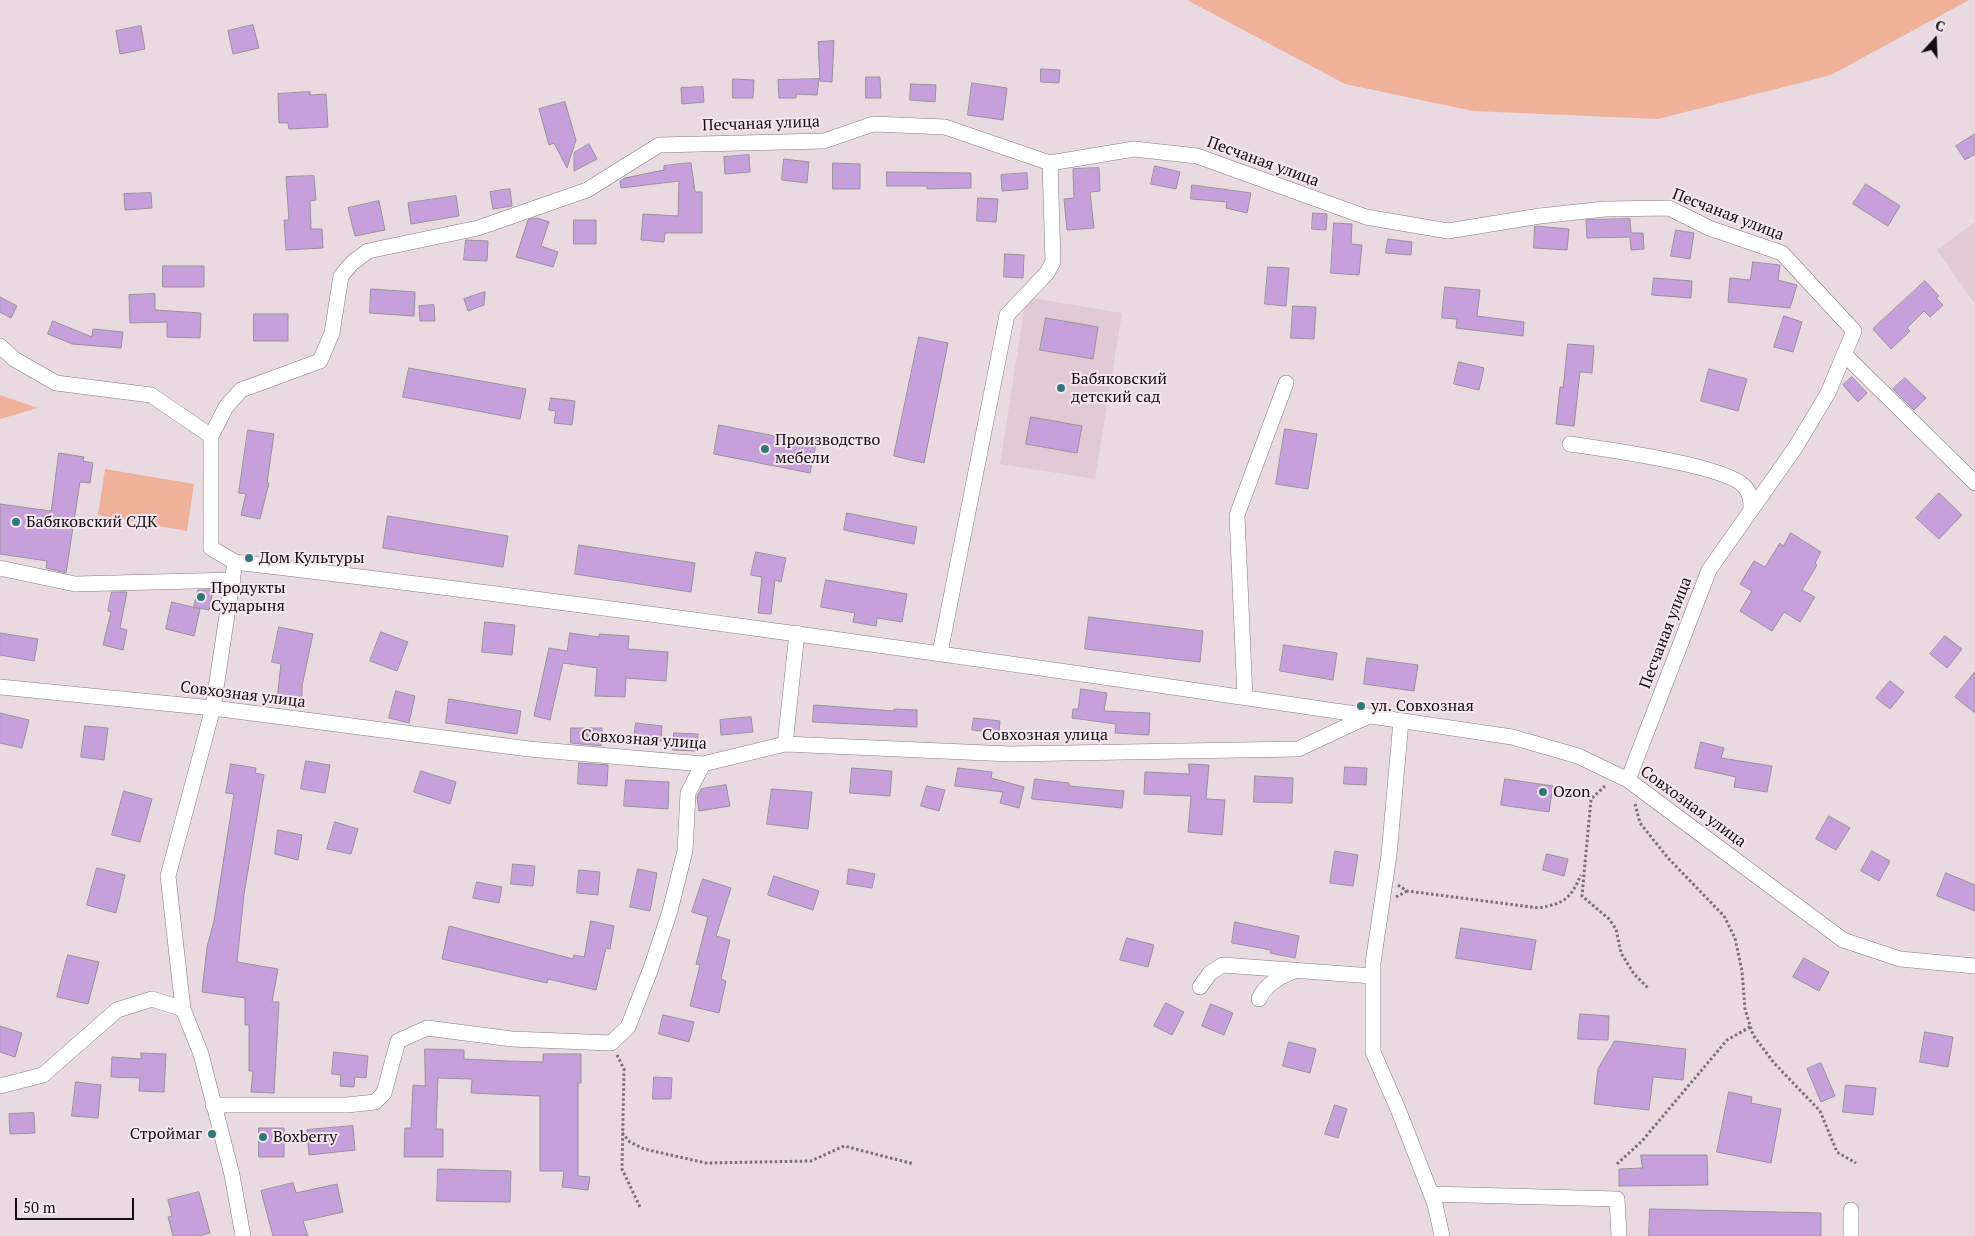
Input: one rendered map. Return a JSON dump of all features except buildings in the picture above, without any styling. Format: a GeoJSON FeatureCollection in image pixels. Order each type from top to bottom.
{"type":"FeatureCollection","features":[{"type":"Feature","properties":{"kind":"street","name":"Песчаная улица"},"geometry":{"type":"LineString","coordinates":[[211,436],[226,406],[241,390],[320,362],[332,333],[341,276],[352,263],[368,251],[478,228],[587,190],[659,145],[824,141],[873,124],[945,127],[1050,163],[1134,149],[1197,156],[1366,218],[1448,231],[1559,214],[1606,209],[1670,208],[1709,228],[1782,253],[1854,331],[1828,393],[1795,448],[1709,570],[1628,780]]}},
{"type":"Feature","properties":{"kind":"street"},"geometry":{"type":"LineString","coordinates":[[940,653],[1007,315],[1047,273],[1053,262],[1050,163]]}},
{"type":"Feature","properties":{"kind":"street"},"geometry":{"type":"LineString","coordinates":[[0,346],[14,358],[56,383],[151,395],[211,436],[211,548],[235,562],[213,708],[168,876],[183,1009],[201,1054],[232,1175],[243,1236]]}},
{"type":"Feature","properties":{"kind":"street"},"geometry":{"type":"LineString","coordinates":[[1844,354],[1975,483]]}},
{"type":"Feature","properties":{"kind":"street"},"geometry":{"type":"LineString","coordinates":[[1245,697],[1237,515],[1286,383]]}},
{"type":"Feature","properties":{"kind":"street"},"geometry":{"type":"LineString","coordinates":[[1570,444],[1676,462],[1734,479],[1745,486],[1751,497],[1750,511]]}},
{"type":"Feature","properties":{"kind":"street","name":"Совхозная улица"},"geometry":{"type":"LineString","coordinates":[[235,562],[473,590],[797,633],[1512,737],[1578,756],[1628,780],[1843,940],[1900,959],[1975,966]]}},
{"type":"Feature","properties":{"kind":"street"},"geometry":{"type":"LineString","coordinates":[[0,568],[75,584],[233,580]]}},
{"type":"Feature","properties":{"kind":"street"},"geometry":{"type":"LineString","coordinates":[[785,744],[797,633]]}},
{"type":"Feature","properties":{"kind":"street","name":"Совхозная улица"},"geometry":{"type":"LineString","coordinates":[[0,687],[213,708],[529,749],[703,764],[785,744],[1010,754],[1298,748],[1370,716]]}},
{"type":"Feature","properties":{"kind":"street"},"geometry":{"type":"LineString","coordinates":[[1401,721],[1386,877],[1373,963],[1373,1052],[1398,1109],[1431,1194],[1442,1236]]}},
{"type":"Feature","properties":{"kind":"street"},"geometry":{"type":"LineString","coordinates":[[213,1105],[375,1102],[384,1093],[398,1041],[427,1028],[512,1039],[611,1043],[628,1027],[667,920],[684,851],[688,793],[703,764]]}},
{"type":"Feature","properties":{"kind":"street"},"geometry":{"type":"LineString","coordinates":[[1200,987],[1210,973],[1223,965],[1373,976]]}},
{"type":"Feature","properties":{"kind":"street"},"geometry":{"type":"LineString","coordinates":[[1259,999],[1263,991],[1278,977],[1295,970]]}},
{"type":"Feature","properties":{"kind":"street"},"geometry":{"type":"LineString","coordinates":[[0,1086],[43,1075],[117,1010],[152,999],[183,1009]]}},
{"type":"Feature","properties":{"kind":"street"},"geometry":{"type":"LineString","coordinates":[[1431,1194],[1617,1199],[1619,1236]]}},
{"type":"Feature","properties":{"kind":"street"},"geometry":{"type":"LineString","coordinates":[[1851,1210],[1851,1236]]}},
{"type":"Feature","properties":{"kind":"path"},"geometry":{"type":"LineString","coordinates":[[1648,988],[1634,974],[1621,953],[1616,929],[1610,919],[1582,896],[1582,872],[1591,799],[1603,787],[1628,780],[1640,823],[1668,858],[1724,916],[1735,938],[1742,971],[1745,1009],[1752,1035],[1774,1063],[1820,1111],[1837,1152],[1856,1163]]}},
{"type":"Feature","properties":{"kind":"path"},"geometry":{"type":"LineString","coordinates":[[1386,877],[1407,891],[1539,908],[1559,904],[1575,889],[1582,872]]}},
{"type":"Feature","properties":{"kind":"path"},"geometry":{"type":"LineString","coordinates":[[1617,1164],[1642,1141],[1727,1040],[1750,1027]]}},
{"type":"Feature","properties":{"kind":"path"},"geometry":{"type":"LineString","coordinates":[[611,1043],[624,1069],[622,1169],[640,1207]]}},
{"type":"Feature","properties":{"kind":"path"},"geometry":{"type":"LineString","coordinates":[[622,1133],[630,1142],[644,1149],[706,1163],[811,1160],[844,1146],[914,1164]]}},
{"type":"Feature","properties":{"kind":"shaded area"},"geometry":{"type":"Polygon","coordinates":[[[1187,0],[1969,0],[1831,75],[1658,119],[1473,111],[1345,84],[1187,0]]]}},
{"type":"Feature","properties":{"kind":"shaded area"},"geometry":{"type":"Polygon","coordinates":[[[1975,222],[1975,304],[1937,250],[1975,222]]]}},
{"type":"Feature","properties":{"kind":"shaded area","name":"Бабяковский детский сад"},"geometry":{"type":"Polygon","coordinates":[[[1026,297],[1122,313],[1095,479],[1000,464],[1026,297]]]}},
{"type":"Feature","properties":{"kind":"shaded area"},"geometry":{"type":"Polygon","coordinates":[[[0,395],[38,408],[0,419],[0,395]]]}},
{"type":"Feature","properties":{"kind":"shaded area"},"geometry":{"type":"Polygon","coordinates":[[[105,469],[194,484],[187,531],[98,515],[105,469]]]}},
{"type":"Feature","properties":{"kind":"place","name":"Бабяковский детский сад"},"geometry":{"type":"Point","coordinates":[1061,388]}},
{"type":"Feature","properties":{"kind":"place","name":"Производство мебели"},"geometry":{"type":"Point","coordinates":[765,449]}},
{"type":"Feature","properties":{"kind":"place","name":"Бабяковский СДК"},"geometry":{"type":"Point","coordinates":[16,522]}},
{"type":"Feature","properties":{"kind":"place","name":"Дом Культуры"},"geometry":{"type":"Point","coordinates":[249,558]}},
{"type":"Feature","properties":{"kind":"place","name":"Продукты Сударыня"},"geometry":{"type":"Point","coordinates":[201,597]}},
{"type":"Feature","properties":{"kind":"place","name":"ул. Совхозная"},"geometry":{"type":"Point","coordinates":[1361,706]}},
{"type":"Feature","properties":{"kind":"place","name":"Ozon"},"geometry":{"type":"Point","coordinates":[1543,792]}},
{"type":"Feature","properties":{"kind":"place","name":"Строймаг"},"geometry":{"type":"Point","coordinates":[212,1134]}},
{"type":"Feature","properties":{"kind":"place","name":"Boxberry"},"geometry":{"type":"Point","coordinates":[263,1137]}}]}
